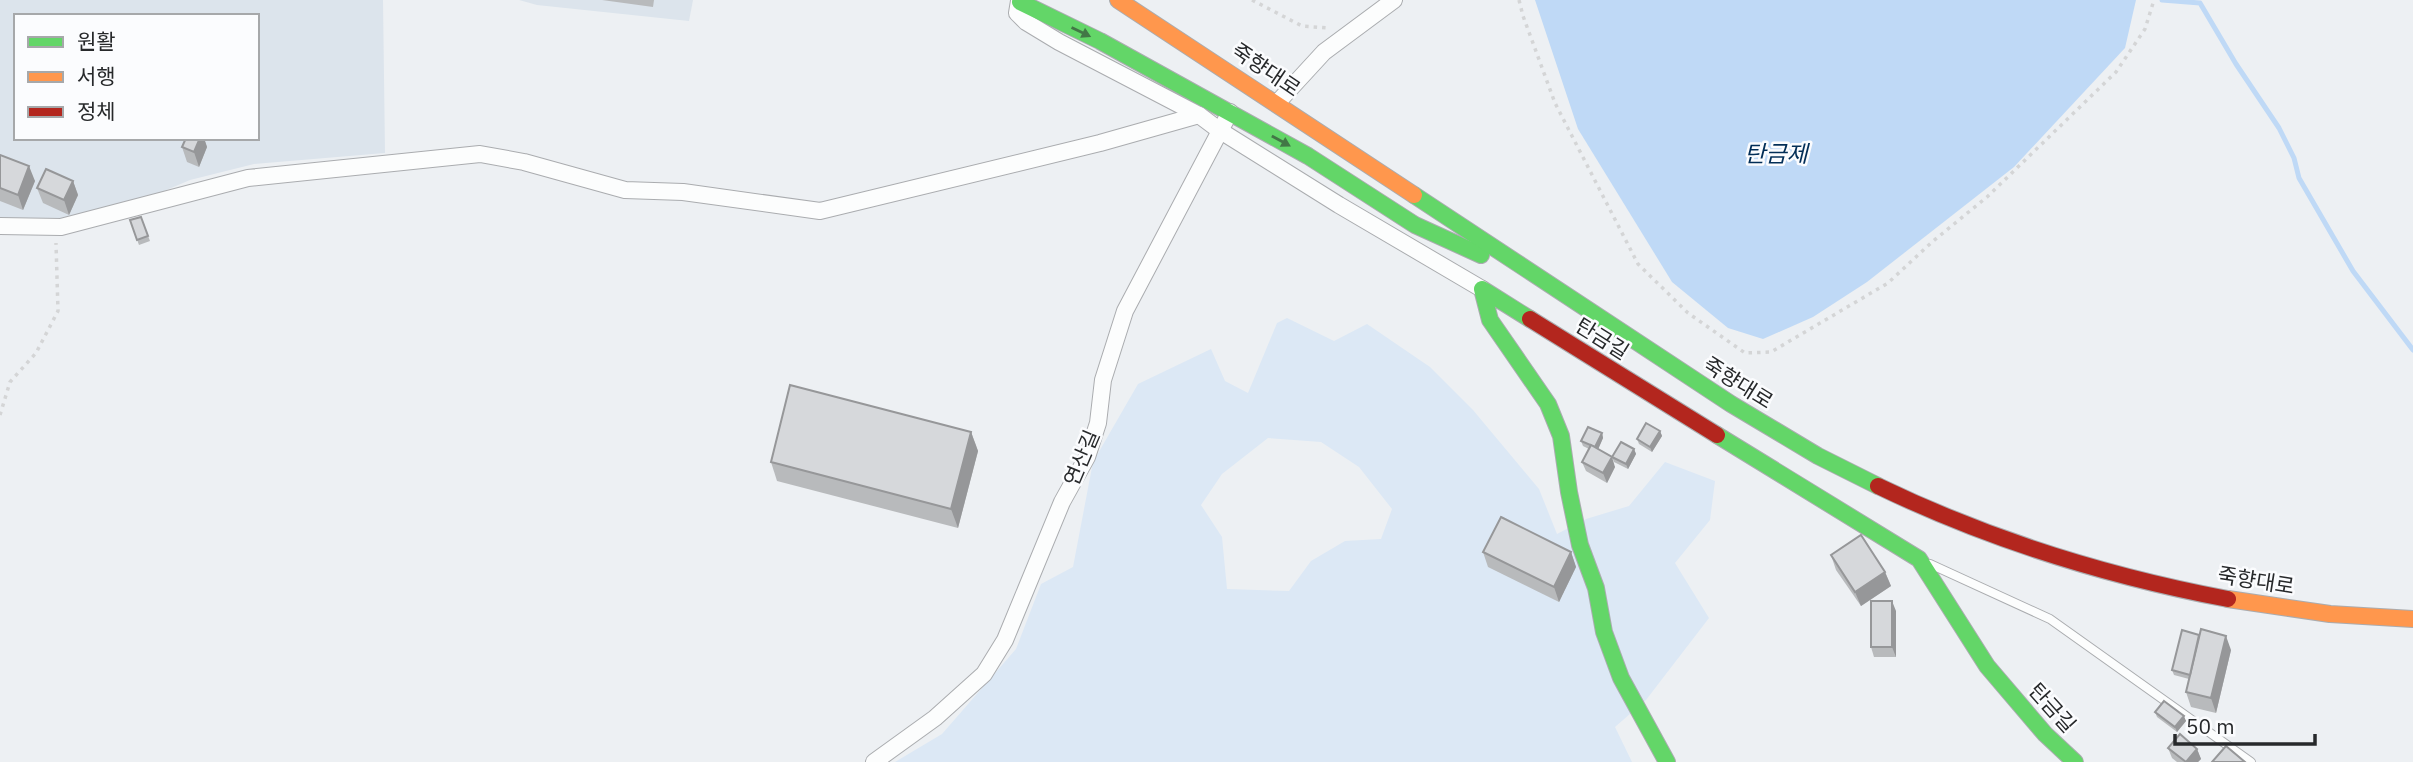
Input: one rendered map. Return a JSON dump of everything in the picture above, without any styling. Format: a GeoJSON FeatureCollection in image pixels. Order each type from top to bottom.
{"type":"FeatureCollection","features":[{"type":"Feature","properties":{"kind":"main road","name":"죽향대로"},"geometry":{"type":"LineString","coordinates":[[1118,0],[1278,102],[1738,409],[1820,457],[1875,485],[1992,535],[2097,569],[2213,596],[2320,613],[2413,619]]}},
{"type":"Feature","properties":{"kind":"main road"},"geometry":{"type":"LineString","coordinates":[[1018,1],[1100,41],[1308,156],[1415,225],[1553,288]]}},
{"type":"Feature","properties":{"kind":"main road"},"geometry":{"type":"LineString","coordinates":[[1482,289],[1490,320],[1548,404],[1561,436],[1580,545],[1595,588],[1604,632],[1621,678],[1667,762]]}},
{"type":"Feature","properties":{"kind":"main road","name":"탄금길"},"geometry":{"type":"LineString","coordinates":[[1482,289],[1919,559],[1987,666],[2045,734],[2075,762]]}},
{"type":"Feature","properties":{"kind":"street"},"geometry":{"type":"LineString","coordinates":[[1278,102],[1324,52],[1394,0]]}},
{"type":"Feature","properties":{"kind":"street"},"geometry":{"type":"LineString","coordinates":[[1018,1],[1017,13],[1026,22],[1199,115],[1339,205],[1482,289]]}},
{"type":"Feature","properties":{"kind":"street","name":"연산길"},"geometry":{"type":"LineString","coordinates":[[874,762],[935,718],[984,674],[1005,640],[1062,502],[1087,457],[1098,423],[1103,380],[1125,311],[1230,112]]}},
{"type":"Feature","properties":{"kind":"street"},"geometry":{"type":"LineString","coordinates":[[0,226],[56,227],[248,178],[480,154],[524,162],[625,190],[682,192],[820,211],[1100,144],[1199,115]]}},
{"type":"Feature","properties":{"kind":"lane"},"geometry":{"type":"LineString","coordinates":[[1919,559],[2050,619],[2251,762]]}},
{"type":"Feature","properties":{"kind":"path"},"geometry":{"type":"LineString","coordinates":[[1252,0],[1302,26],[1355,30]]}},
{"type":"Feature","properties":{"kind":"path"},"geometry":{"type":"LineString","coordinates":[[1519,0],[1522,16],[1555,103],[1638,264],[1688,313],[1745,353],[1771,352],[1888,283],[1997,188],[2116,72],[2145,29],[2154,0]]}},
{"type":"Feature","properties":{"kind":"path"},"geometry":{"type":"LineString","coordinates":[[0,415],[10,382],[36,353],[58,311],[56,227]]}},
{"type":"Feature","properties":{"kind":"shaded area"},"geometry":{"type":"Polygon","coordinates":[[[0,0],[383,0],[385,153],[254,164],[190,180],[150,197],[64,220],[0,218],[0,0]]]}},
{"type":"Feature","properties":{"kind":"shaded area"},"geometry":{"type":"Polygon","coordinates":[[[519,0],[693,0],[689,21],[537,5],[519,0]]]}},
{"type":"Feature","properties":{"kind":"shaded area"},"geometry":{"type":"Polygon","coordinates":[[[1287,318],[1334,341],[1367,324],[1430,367],[1473,410],[1539,489],[1557,534],[1586,519],[1629,506],[1665,462],[1715,481],[1710,520],[1675,563],[1709,618],[1646,700],[1615,727],[1632,762],[895,762],[942,734],[1016,649],[1041,584],[1073,567],[1093,462],[1138,384],[1211,349],[1225,381],[1248,393],[1277,323],[1287,318]],[[1268,438],[1222,474],[1201,505],[1222,537],[1227,589],[1289,591],[1311,561],[1345,541],[1381,539],[1392,509],[1359,467],[1321,442],[1268,438]]]}},
{"type":"Feature","properties":{"kind":"water","name":"탄금제"},"geometry":{"type":"Polygon","coordinates":[[[1535,0],[2136,0],[2125,48],[2014,167],[1867,282],[1813,317],[1763,339],[1728,328],[1672,282],[1578,129],[1535,0]]]}},
{"type":"Feature","properties":{"kind":"building"},"geometry":{"type":"Polygon","coordinates":[[[185,140],[199,140],[194,152],[182,147],[185,140]]]}},
{"type":"Feature","properties":{"kind":"building"},"geometry":{"type":"Polygon","coordinates":[[[0,155],[29,166],[18,195],[0,188],[0,155]]]}},
{"type":"Feature","properties":{"kind":"building"},"geometry":{"type":"Polygon","coordinates":[[[46,169],[73,181],[64,200],[37,188],[46,169]]]}},
{"type":"Feature","properties":{"kind":"building"},"geometry":{"type":"Polygon","coordinates":[[[141,217],[148,236],[137,240],[130,220],[141,217]]]}},
{"type":"Feature","properties":{"kind":"building"},"geometry":{"type":"Polygon","coordinates":[[[790,385],[971,432],[951,509],[771,462],[790,385]]]}},
{"type":"Feature","properties":{"kind":"building"},"geometry":{"type":"Polygon","coordinates":[[[1646,423],[1660,431],[1650,447],[1637,439],[1646,423]]]}},
{"type":"Feature","properties":{"kind":"building"},"geometry":{"type":"Polygon","coordinates":[[[1588,427],[1602,433],[1595,447],[1581,441],[1588,427]]]}},
{"type":"Feature","properties":{"kind":"building"},"geometry":{"type":"Polygon","coordinates":[[[1621,442],[1634,449],[1626,464],[1612,457],[1621,442]]]}},
{"type":"Feature","properties":{"kind":"building"},"geometry":{"type":"Polygon","coordinates":[[[1591,445],[1612,457],[1603,473],[1582,462],[1591,445]]]}},
{"type":"Feature","properties":{"kind":"building"},"geometry":{"type":"Polygon","coordinates":[[[1501,517],[1571,552],[1554,587],[1483,552],[1501,517]]]}},
{"type":"Feature","properties":{"kind":"building"},"geometry":{"type":"Polygon","coordinates":[[[1861,535],[1885,572],[1855,592],[1831,555],[1861,535]]]}},
{"type":"Feature","properties":{"kind":"building"},"geometry":{"type":"Polygon","coordinates":[[[1871,601],[1892,601],[1892,647],[1871,647],[1871,601]]]}},
{"type":"Feature","properties":{"kind":"building"},"geometry":{"type":"Polygon","coordinates":[[[2201,629],[2226,636],[2211,698],[2186,692],[2201,629]]]}},
{"type":"Feature","properties":{"kind":"building"},"geometry":{"type":"Polygon","coordinates":[[[2182,630],[2199,635],[2190,675],[2172,670],[2182,630]]]}},
{"type":"Feature","properties":{"kind":"building"},"geometry":{"type":"Polygon","coordinates":[[[2164,701],[2184,716],[2175,727],[2155,712],[2164,701]]]}},
{"type":"Feature","properties":{"kind":"building"},"geometry":{"type":"Polygon","coordinates":[[[2180,734],[2197,749],[2186,762],[2168,748],[2180,734]]]}},
{"type":"Feature","properties":{"kind":"building"},"geometry":{"type":"Polygon","coordinates":[[[2226,746],[2245,762],[2212,762],[2226,746]]]}},
{"type":"Feature","properties":{"kind":"waterway"},"geometry":{"type":"LineString","coordinates":[[2162,0],[2200,3],[2236,64],[2279,128],[2294,158],[2299,178],[2353,271],[2413,350]]}},
{"type":"Feature","properties":{"kind":"traffic: fast"},"geometry":{"type":"LineString","coordinates":[[1020,2],[1100,41],[1308,156],[1415,225],[1481,255]]}},
{"type":"Feature","properties":{"kind":"traffic: fast"},"geometry":{"type":"LineString","coordinates":[[1414,195],[1731,404],[1818,456],[1878,486]]}},
{"type":"Feature","properties":{"kind":"traffic: fast"},"geometry":{"type":"LineString","coordinates":[[1530,319],[1482,289],[1490,320],[1548,404],[1561,436],[1580,545],[1596,588],[1604,632],[1621,678],[1667,762]]}},
{"type":"Feature","properties":{"kind":"traffic: fast"},"geometry":{"type":"LineString","coordinates":[[1717,435],[1919,559],[1987,666],[2045,734],[2075,762]]}},
{"type":"Feature","properties":{"kind":"traffic: slow"},"geometry":{"type":"LineString","coordinates":[[1118,0],[1414,195]]}},
{"type":"Feature","properties":{"kind":"traffic: slow"},"geometry":{"type":"LineString","coordinates":[[2228,599],[2330,614],[2413,619]]}},
{"type":"Feature","properties":{"kind":"traffic: jam"},"geometry":{"type":"LineString","coordinates":[[1530,319],[1717,435]]}},
{"type":"Feature","properties":{"kind":"traffic: jam"},"geometry":{"type":"LineString","coordinates":[[1878,486],[1963,523],[2049,554],[2138,579],[2228,599]]}}]}
